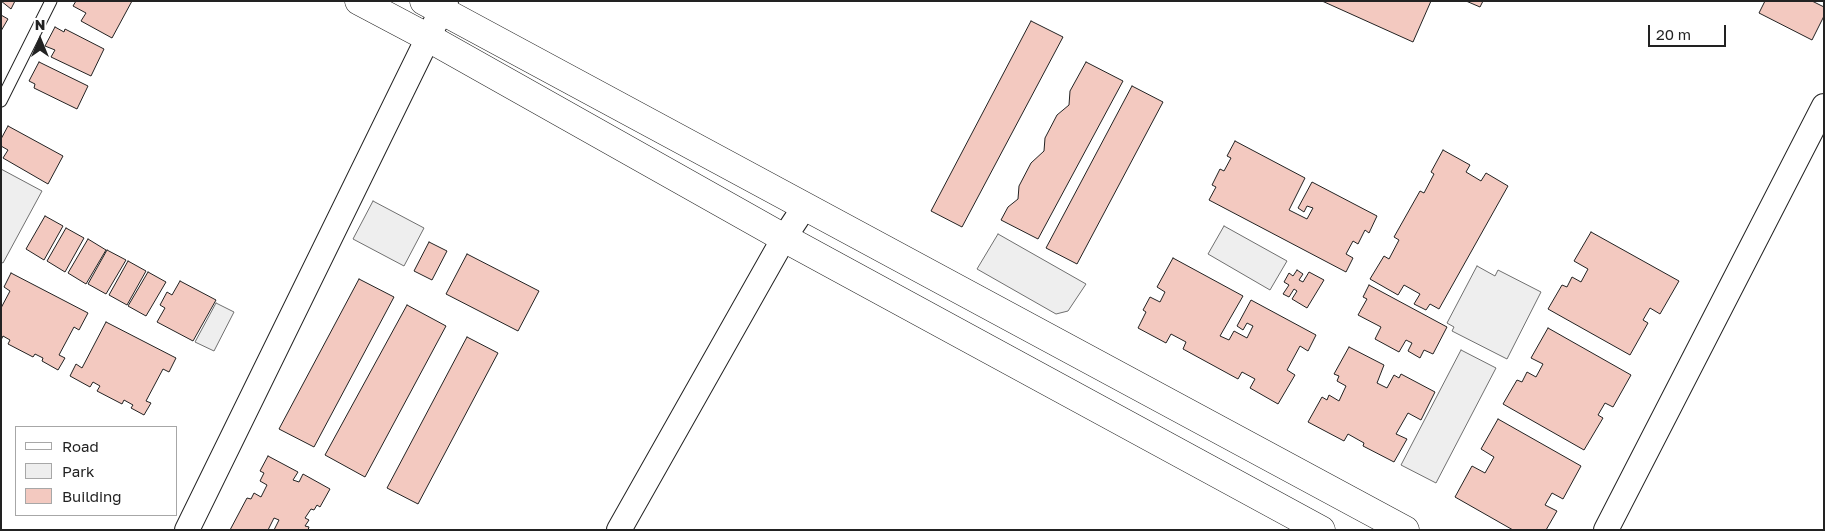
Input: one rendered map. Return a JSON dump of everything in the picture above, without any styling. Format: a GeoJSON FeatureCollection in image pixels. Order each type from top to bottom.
{"type":"FeatureCollection","features":[{"type":"Feature","properties":{"kind":"street"},"geometry":{"type":"LineString","coordinates":[[359,1],[427,37],[784,238],[1321,530]]}},
{"type":"Feature","properties":{"kind":"street"},"geometry":{"type":"LineString","coordinates":[[187,530],[427,37],[437,4],[805,206],[1405,530]]}},
{"type":"Feature","properties":{"kind":"street"},"geometry":{"type":"LineString","coordinates":[[1606,530],[1824,106]]}},
{"type":"Feature","properties":{"kind":"street"},"geometry":{"type":"LineString","coordinates":[[618,530],[784,238],[805,206]]}},
{"type":"Feature","properties":{"kind":"lane"},"geometry":{"type":"LineString","coordinates":[[1,101],[51,1]]}},
{"type":"Feature","properties":{"kind":"green space"},"geometry":{"type":"Polygon","coordinates":[[[1,169],[42,191],[3,263],[1,262],[1,169]]]}},
{"type":"Feature","properties":{"kind":"green space"},"geometry":{"type":"Polygon","coordinates":[[[373,201],[424,228],[404,266],[353,239],[373,201]]]}},
{"type":"Feature","properties":{"kind":"green space"},"geometry":{"type":"Polygon","coordinates":[[[1224,226],[1287,261],[1270,290],[1208,254],[1224,226]]]}},
{"type":"Feature","properties":{"kind":"green space"},"geometry":{"type":"Polygon","coordinates":[[[998,234],[1086,284],[1068,311],[1056,314],[977,269],[998,234]]]}},
{"type":"Feature","properties":{"kind":"green space"},"geometry":{"type":"Polygon","coordinates":[[[1477,266],[1495,276],[1498,270],[1541,292],[1507,359],[1452,331],[1454,327],[1447,323],[1477,266]]]}},
{"type":"Feature","properties":{"kind":"green space"},"geometry":{"type":"Polygon","coordinates":[[[216,303],[234,312],[214,351],[195,342],[216,303]]]}},
{"type":"Feature","properties":{"kind":"green space"},"geometry":{"type":"Polygon","coordinates":[[[1461,350],[1496,368],[1436,483],[1401,465],[1461,350]]]}},
{"type":"Feature","properties":{"kind":"building"},"geometry":{"type":"Polygon","coordinates":[[[1,1],[15,1],[11,9],[1,1]]]}},
{"type":"Feature","properties":{"kind":"building"},"geometry":{"type":"Polygon","coordinates":[[[76,1],[132,1],[112,38],[81,21],[86,13],[73,6],[76,1]]]}},
{"type":"Feature","properties":{"kind":"building"},"geometry":{"type":"Polygon","coordinates":[[[1322,1],[1431,1],[1413,42],[1322,1]]]}},
{"type":"Feature","properties":{"kind":"building"},"geometry":{"type":"Polygon","coordinates":[[[1466,1],[1483,1],[1480,7],[1466,1]]]}},
{"type":"Feature","properties":{"kind":"building"},"geometry":{"type":"Polygon","coordinates":[[[1765,1],[1812,1],[1824,7],[1824,16],[1812,40],[1759,13],[1765,1]]]}},
{"type":"Feature","properties":{"kind":"building"},"geometry":{"type":"Polygon","coordinates":[[[1,15],[8,19],[1,31],[1,15]]]}},
{"type":"Feature","properties":{"kind":"building"},"geometry":{"type":"Polygon","coordinates":[[[1031,21],[1063,37],[962,227],[931,211],[1031,21]]]}},
{"type":"Feature","properties":{"kind":"building"},"geometry":{"type":"Polygon","coordinates":[[[55,27],[64,32],[65,29],[104,49],[91,76],[51,57],[55,50],[45,46],[55,27]]]}},
{"type":"Feature","properties":{"kind":"building"},"geometry":{"type":"Polygon","coordinates":[[[39,62],[88,86],[77,109],[34,88],[35,84],[29,81],[39,62]]]}},
{"type":"Feature","properties":{"kind":"building"},"geometry":{"type":"Polygon","coordinates":[[[1086,62],[1123,81],[1038,239],[1001,220],[1008,207],[1018,199],[1019,186],[1031,163],[1044,151],[1045,138],[1057,115],[1069,105],[1070,91],[1086,62]]]}},
{"type":"Feature","properties":{"kind":"building"},"geometry":{"type":"Polygon","coordinates":[[[1132,86],[1163,102],[1077,264],[1046,248],[1132,86]]]}},
{"type":"Feature","properties":{"kind":"building"},"geometry":{"type":"Polygon","coordinates":[[[8,126],[63,156],[48,184],[3,158],[8,150],[1,146],[1,139],[8,126]]]}},
{"type":"Feature","properties":{"kind":"building"},"geometry":{"type":"Polygon","coordinates":[[[1235,141],[1305,178],[1289,210],[1307,219],[1313,208],[1307,206],[1304,212],[1298,208],[1312,182],[1377,216],[1369,233],[1365,230],[1358,244],[1353,241],[1346,254],[1353,258],[1346,272],[1209,200],[1216,187],[1212,185],[1220,169],[1224,171],[1231,158],[1227,156],[1235,141]]]}},
{"type":"Feature","properties":{"kind":"building"},"geometry":{"type":"Polygon","coordinates":[[[1443,150],[1470,165],[1466,172],[1481,181],[1486,173],[1508,186],[1439,309],[1430,304],[1426,310],[1414,304],[1420,294],[1404,285],[1398,295],[1370,279],[1384,256],[1389,259],[1399,240],[1394,237],[1420,191],[1424,193],[1434,174],[1431,172],[1443,150]]]}},
{"type":"Feature","properties":{"kind":"building"},"geometry":{"type":"Polygon","coordinates":[[[45,216],[63,226],[44,260],[26,249],[45,216]]]}},
{"type":"Feature","properties":{"kind":"building"},"geometry":{"type":"Polygon","coordinates":[[[66,228],[84,238],[65,272],[47,261],[66,228]]]}},
{"type":"Feature","properties":{"kind":"building"},"geometry":{"type":"Polygon","coordinates":[[[1591,232],[1679,281],[1660,314],[1650,308],[1643,320],[1648,323],[1630,355],[1548,309],[1562,285],[1567,287],[1572,277],[1581,282],[1588,269],[1574,261],[1591,232]]]}},
{"type":"Feature","properties":{"kind":"building"},"geometry":{"type":"Polygon","coordinates":[[[88,239],[106,250],[86,284],[68,273],[88,239]]]}},
{"type":"Feature","properties":{"kind":"building"},"geometry":{"type":"Polygon","coordinates":[[[429,242],[447,251],[432,280],[414,271],[429,242]]]}},
{"type":"Feature","properties":{"kind":"building"},"geometry":{"type":"Polygon","coordinates":[[[107,250],[126,260],[106,294],[88,284],[107,250]]]}},
{"type":"Feature","properties":{"kind":"building"},"geometry":{"type":"Polygon","coordinates":[[[467,254],[539,291],[518,331],[446,294],[467,254]]]}},
{"type":"Feature","properties":{"kind":"building"},"geometry":{"type":"Polygon","coordinates":[[[1173,258],[1243,296],[1220,336],[1229,340],[1234,331],[1247,338],[1253,326],[1247,323],[1243,330],[1237,326],[1251,300],[1316,335],[1308,351],[1300,346],[1287,370],[1295,375],[1278,404],[1250,388],[1255,379],[1242,372],[1238,379],[1183,349],[1186,342],[1171,334],[1166,343],[1138,328],[1146,312],[1143,310],[1150,297],[1160,302],[1165,292],[1157,287],[1173,258]]]}},
{"type":"Feature","properties":{"kind":"building"},"geometry":{"type":"Polygon","coordinates":[[[128,261],[146,271],[127,305],[109,295],[128,261]]]}},
{"type":"Feature","properties":{"kind":"building"},"geometry":{"type":"Polygon","coordinates":[[[1297,270],[1303,274],[1299,280],[1303,282],[1309,272],[1324,280],[1307,308],[1292,299],[1297,291],[1294,289],[1289,297],[1283,294],[1289,285],[1284,282],[1289,273],[1293,276],[1297,270]]]}},
{"type":"Feature","properties":{"kind":"building"},"geometry":{"type":"Polygon","coordinates":[[[148,272],[166,282],[146,316],[128,306],[148,272]]]}},
{"type":"Feature","properties":{"kind":"building"},"geometry":{"type":"Polygon","coordinates":[[[11,273],[88,313],[79,330],[74,327],[59,355],[65,358],[58,370],[42,361],[43,358],[35,354],[33,357],[8,344],[10,340],[3,336],[1,340],[1,308],[10,291],[4,287],[11,273]]]}},
{"type":"Feature","properties":{"kind":"building"},"geometry":{"type":"Polygon","coordinates":[[[359,279],[394,297],[314,447],[279,429],[359,279]]]}},
{"type":"Feature","properties":{"kind":"building"},"geometry":{"type":"Polygon","coordinates":[[[180,281],[216,300],[193,341],[157,322],[165,308],[160,305],[167,292],[172,295],[180,281]]]}},
{"type":"Feature","properties":{"kind":"building"},"geometry":{"type":"Polygon","coordinates":[[[1369,285],[1447,327],[1433,354],[1424,350],[1420,358],[1408,351],[1412,343],[1406,340],[1399,352],[1375,339],[1381,327],[1358,315],[1367,299],[1363,297],[1369,285]]]}},
{"type":"Feature","properties":{"kind":"building"},"geometry":{"type":"Polygon","coordinates":[[[407,305],[446,326],[365,477],[325,455],[407,305]]]}},
{"type":"Feature","properties":{"kind":"building"},"geometry":{"type":"Polygon","coordinates":[[[106,322],[176,358],[169,372],[163,369],[146,401],[151,403],[144,415],[131,408],[133,405],[124,400],[122,404],[97,391],[100,386],[93,382],[90,387],[70,376],[76,364],[82,368],[106,322]]]}},
{"type":"Feature","properties":{"kind":"building"},"geometry":{"type":"Polygon","coordinates":[[[1548,328],[1631,375],[1613,407],[1605,403],[1598,415],[1603,418],[1584,450],[1503,404],[1517,380],[1522,382],[1527,372],[1536,377],[1543,364],[1531,358],[1548,328]]]}},
{"type":"Feature","properties":{"kind":"building"},"geometry":{"type":"Polygon","coordinates":[[[467,337],[498,353],[418,504],[387,488],[467,337]]]}},
{"type":"Feature","properties":{"kind":"building"},"geometry":{"type":"Polygon","coordinates":[[[1349,347],[1384,365],[1377,383],[1387,388],[1394,375],[1399,378],[1401,374],[1435,392],[1421,420],[1408,413],[1396,434],[1407,439],[1394,462],[1363,446],[1364,443],[1348,434],[1344,441],[1308,422],[1322,397],[1327,400],[1329,395],[1339,401],[1346,386],[1337,381],[1339,376],[1334,374],[1349,347]]]}},
{"type":"Feature","properties":{"kind":"building"},"geometry":{"type":"Polygon","coordinates":[[[1498,419],[1581,466],[1563,499],[1552,493],[1545,505],[1557,511],[1546,530],[1513,530],[1455,497],[1472,466],[1485,473],[1494,457],[1481,449],[1498,419]]]}},
{"type":"Feature","properties":{"kind":"building"},"geometry":{"type":"Polygon","coordinates":[[[268,456],[298,472],[293,480],[299,482],[303,474],[330,489],[320,507],[317,505],[314,510],[311,509],[305,518],[309,520],[305,526],[309,527],[308,530],[274,530],[279,520],[274,518],[268,530],[230,530],[247,498],[251,499],[254,493],[261,497],[267,485],[260,481],[264,473],[260,471],[268,456]]]}}]}
